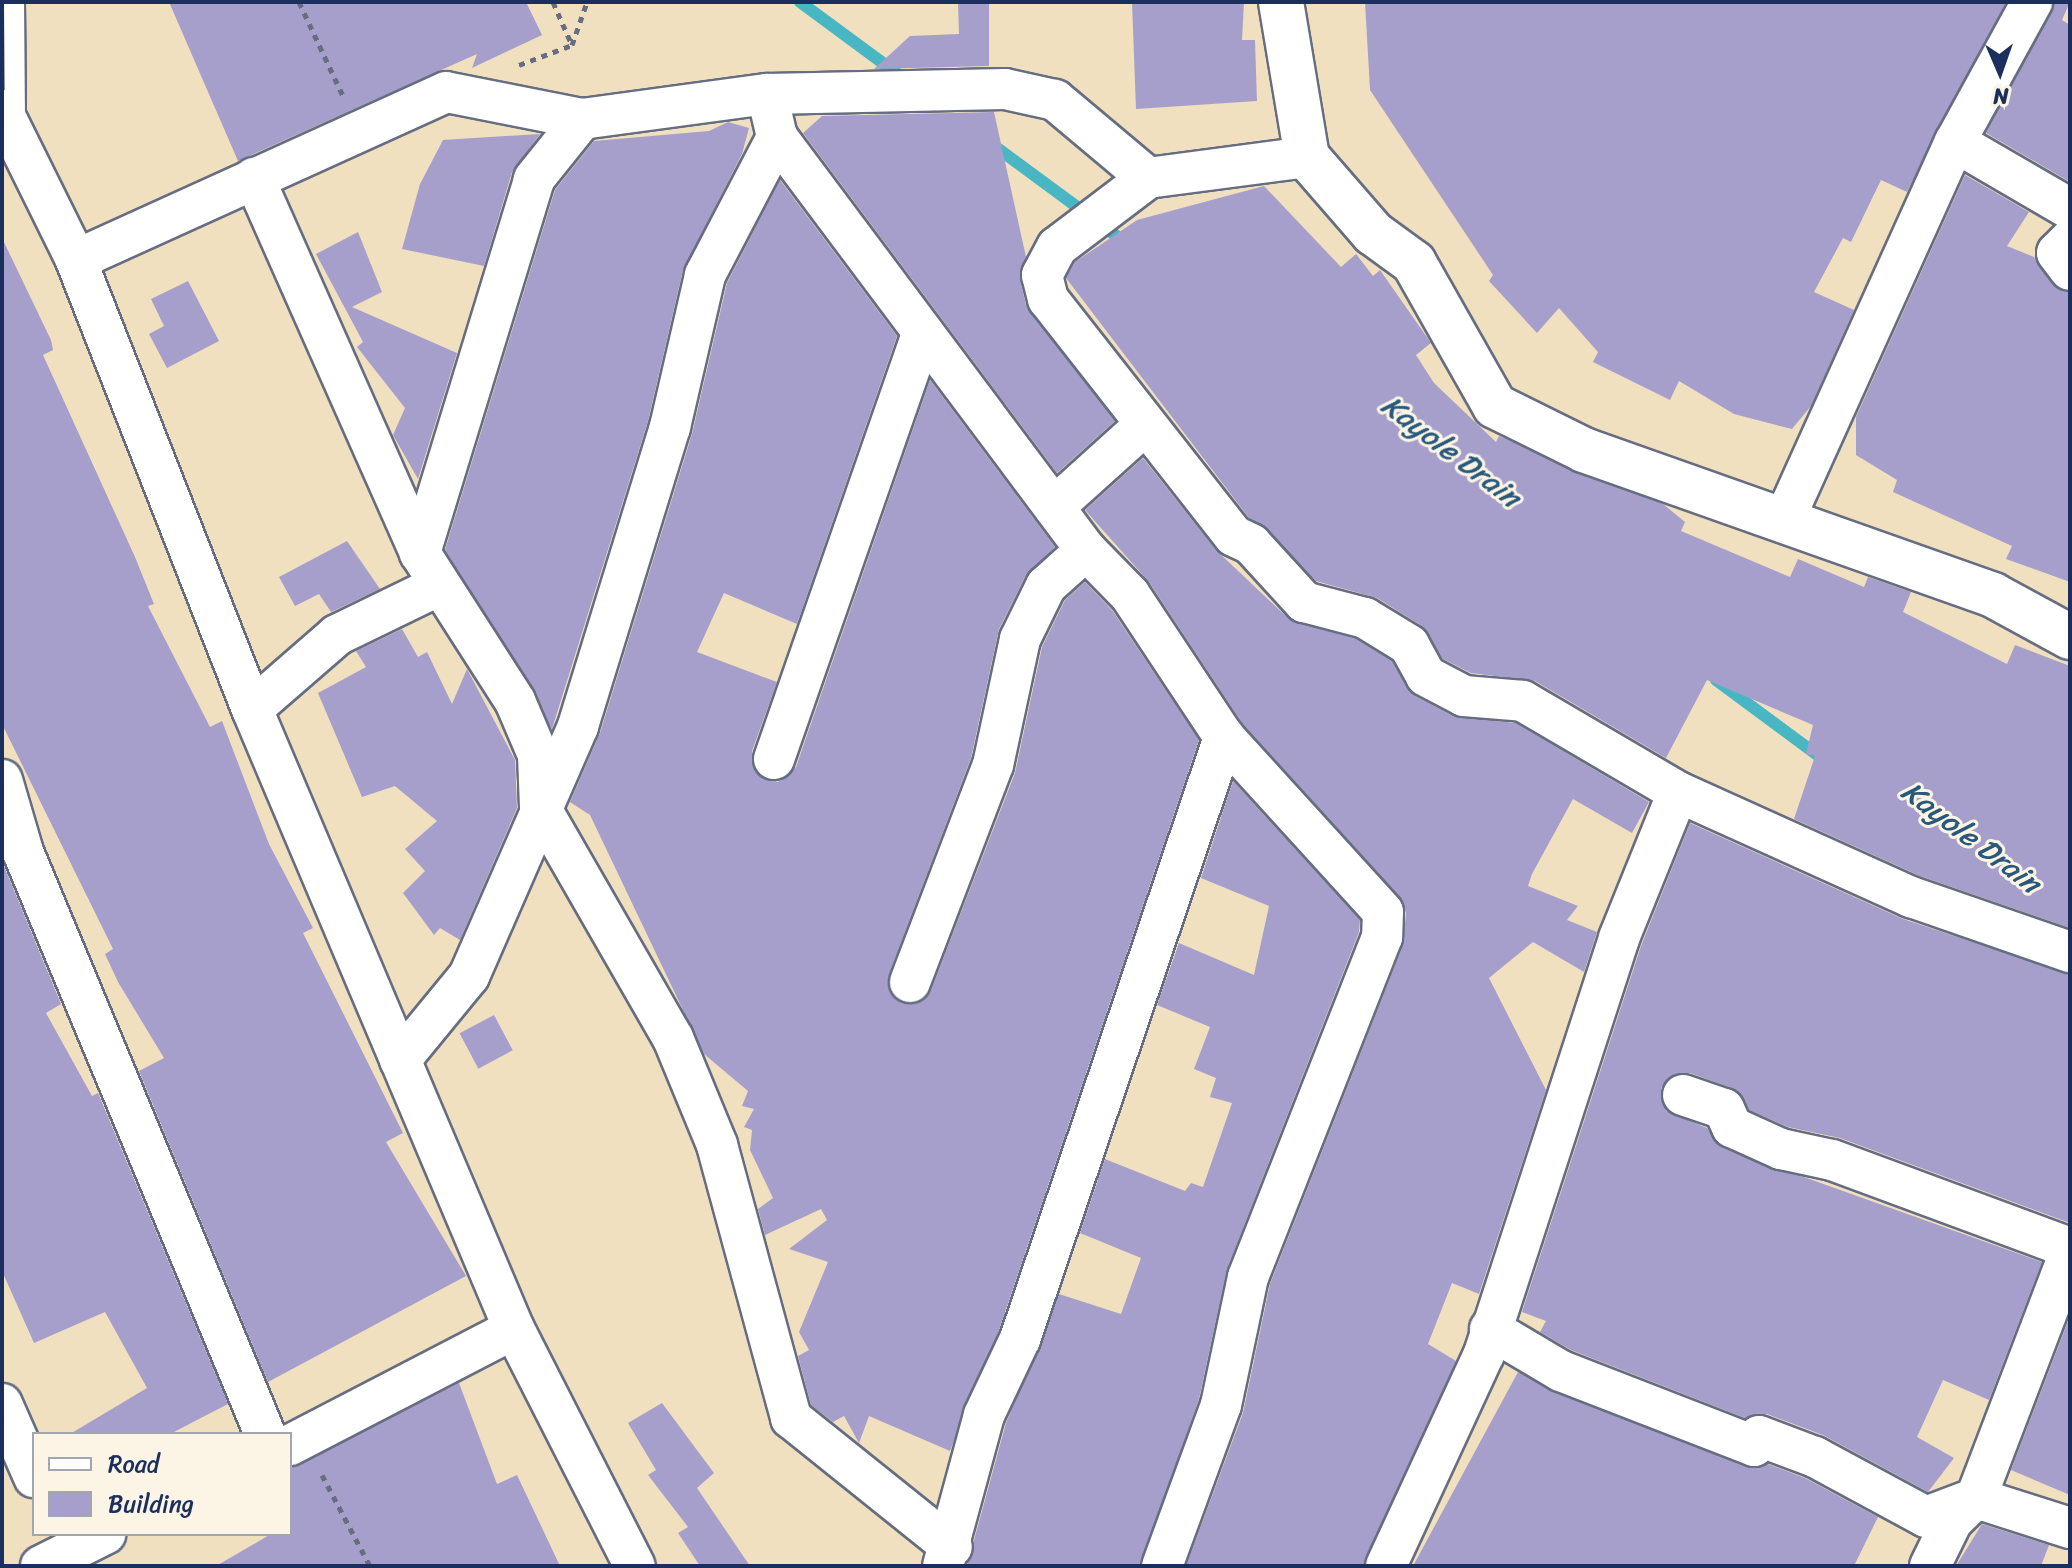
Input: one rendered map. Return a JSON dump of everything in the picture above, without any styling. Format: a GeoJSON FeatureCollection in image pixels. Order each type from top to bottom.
{"type":"FeatureCollection","features":[{"type":"Feature","properties":{"kind":"street"},"geometry":{"type":"LineString","coordinates":[[1281,2],[1307,157],[1373,233],[1414,263],[1495,406],[1584,450],[1785,518],[1993,595],[2070,637]]}},
{"type":"Feature","properties":{"kind":"street"},"geometry":{"type":"LineString","coordinates":[[1785,518],[1955,142],[2032,2]]}},
{"type":"Feature","properties":{"kind":"street"},"geometry":{"type":"LineString","coordinates":[[76,260],[254,178],[360,134],[446,92],[582,119],[767,94],[1005,89],[1055,100],[1148,178]]}},
{"type":"Feature","properties":{"kind":"street"},"geometry":{"type":"LineString","coordinates":[[767,94],[777,137],[1086,550],[1130,595],[1224,737],[1383,912],[1382,937],[1248,1277],[1221,1405],[1162,1566]]}},
{"type":"Feature","properties":{"kind":"street"},"geometry":{"type":"LineString","coordinates":[[252,709],[337,635],[429,570],[534,179],[582,119]]}},
{"type":"Feature","properties":{"kind":"street"},"geometry":{"type":"LineString","coordinates":[[9,125],[20,195],[76,260],[252,709],[514,1329],[634,1565]]}},
{"type":"Feature","properties":{"kind":"street"},"geometry":{"type":"LineString","coordinates":[[400,1060],[469,976],[540,807],[578,726],[670,427],[705,275],[777,137]]}},
{"type":"Feature","properties":{"kind":"street"},"geometry":{"type":"LineString","coordinates":[[1955,142],[2070,209]]}},
{"type":"Feature","properties":{"kind":"street"},"geometry":{"type":"LineString","coordinates":[[1307,157],[1148,178],[1057,247],[1042,275],[1048,299],[1143,427],[1234,536],[1251,544],[1304,602],[1365,618],[1409,645],[1426,676],[1464,696],[1523,701],[1678,792],[1911,897],[2070,952]]}},
{"type":"Feature","properties":{"kind":"street"},"geometry":{"type":"LineString","coordinates":[[254,178],[429,570],[515,701],[538,755],[540,807],[679,1051],[717,1145],[791,1418],[947,1556],[984,1415],[1020,1339],[1224,737]]}},
{"type":"Feature","properties":{"kind":"street"},"geometry":{"type":"LineString","coordinates":[[2070,240],[2057,253],[2070,270]]}},
{"type":"Feature","properties":{"kind":"street"},"geometry":{"type":"LineString","coordinates":[[774,759],[923,332]]}},
{"type":"Feature","properties":{"kind":"street"},"geometry":{"type":"LineString","coordinates":[[1054,507],[1143,427]]}},
{"type":"Feature","properties":{"kind":"street"},"geometry":{"type":"LineString","coordinates":[[910,982],[993,765],[1020,639],[1046,586],[1086,550]]}},
{"type":"Feature","properties":{"kind":"street"},"geometry":{"type":"LineString","coordinates":[[2,780],[23,852],[283,1432]]}},
{"type":"Feature","properties":{"kind":"street"},"geometry":{"type":"LineString","coordinates":[[1391,1565],[1490,1329],[1619,938],[1678,792]]}},
{"type":"Feature","properties":{"kind":"street"},"geometry":{"type":"LineString","coordinates":[[1683,1095],[1724,1109],[1732,1127],[1781,1149],[1832,1160],[2070,1250],[1976,1498],[1952,1521],[1930,1566]]}},
{"type":"Feature","properties":{"kind":"street"},"geometry":{"type":"LineString","coordinates":[[292,1436],[514,1329]]}},
{"type":"Feature","properties":{"kind":"street"},"geometry":{"type":"LineString","coordinates":[[1490,1329],[1561,1371],[1754,1446],[1759,1436],[1815,1457],[1926,1517],[1976,1498],[2070,1528]]}},
{"type":"Feature","properties":{"kind":"street"},"geometry":{"type":"LineString","coordinates":[[2,1404],[32,1472]]}},
{"type":"Feature","properties":{"kind":"street"},"geometry":{"type":"LineString","coordinates":[[56,1551],[99,1536]]}},
{"type":"Feature","properties":{"kind":"lane"},"geometry":{"type":"LineString","coordinates":[[9,125],[14,2]]}},
{"type":"Feature","properties":{"kind":"path"},"geometry":{"type":"LineString","coordinates":[[299,2],[360,134]]}},
{"type":"Feature","properties":{"kind":"path"},"geometry":{"type":"LineString","coordinates":[[553,2],[572,45]]}},
{"type":"Feature","properties":{"kind":"path"},"geometry":{"type":"LineString","coordinates":[[572,45],[587,2]]}},
{"type":"Feature","properties":{"kind":"path"},"geometry":{"type":"LineString","coordinates":[[446,92],[572,45]]}},
{"type":"Feature","properties":{"kind":"path"},"geometry":{"type":"LineString","coordinates":[[292,1448],[370,1566]]}},
{"type":"Feature","properties":{"kind":"building"},"geometry":{"type":"Polygon","coordinates":[[[169,2],[526,2],[542,35],[472,68],[477,54],[238,161],[169,2]]]}},
{"type":"Feature","properties":{"kind":"building"},"geometry":{"type":"Polygon","coordinates":[[[958,2],[989,2],[989,66],[874,69],[910,36],[959,34],[958,2]]]}},
{"type":"Feature","properties":{"kind":"building"},"geometry":{"type":"Polygon","coordinates":[[[1132,2],[1244,2],[1242,40],[1255,40],[1257,101],[1136,109],[1132,2]]]}},
{"type":"Feature","properties":{"kind":"building"},"geometry":{"type":"Polygon","coordinates":[[[1365,2],[2006,2],[1907,192],[1881,180],[1851,242],[1843,238],[1814,292],[1854,310],[1811,406],[1792,429],[1734,414],[1679,381],[1670,400],[1593,362],[1598,352],[1559,308],[1537,333],[1489,281],[1493,275],[1370,90],[1365,2]]]}},
{"type":"Feature","properties":{"kind":"building"},"geometry":{"type":"Polygon","coordinates":[[[2055,2],[2070,2],[2062,20],[2070,25],[2070,182],[1986,133],[2055,2]]]}},
{"type":"Feature","properties":{"kind":"building"},"geometry":{"type":"Polygon","coordinates":[[[994,112],[1026,257],[1020,279],[1026,305],[1115,421],[1057,473],[803,133],[822,116],[994,112]]]}},
{"type":"Feature","properties":{"kind":"building"},"geometry":{"type":"Polygon","coordinates":[[[728,122],[749,128],[742,154],[683,270],[648,421],[552,729],[445,550],[555,190],[594,141],[709,131],[728,122]]]}},
{"type":"Feature","properties":{"kind":"building"},"geometry":{"type":"Polygon","coordinates":[[[540,134],[512,172],[484,266],[402,249],[420,184],[443,140],[540,134]]]}},
{"type":"Feature","properties":{"kind":"building"},"geometry":{"type":"Polygon","coordinates":[[[1965,175],[2029,212],[2007,246],[2034,257],[2052,284],[2070,293],[2070,582],[2006,559],[2012,546],[1893,492],[1897,480],[1856,455],[1856,417],[1965,175]]]}},
{"type":"Feature","properties":{"kind":"building"},"geometry":{"type":"Polygon","coordinates":[[[780,180],[897,336],[797,624],[724,593],[697,652],[777,682],[752,751],[756,773],[778,782],[796,767],[930,380],[1055,547],[1026,575],[999,629],[971,758],[889,974],[893,997],[914,1004],[931,990],[1015,773],[1042,647],[1065,600],[1085,582],[1112,610],[1199,740],[999,1330],[950,1451],[869,1416],[859,1443],[844,1416],[833,1422],[811,1405],[798,1356],[809,1350],[799,1332],[828,1262],[789,1249],[827,1220],[821,1209],[765,1235],[758,1209],[773,1198],[750,1150],[752,1130],[744,1127],[754,1109],[742,1106],[748,1091],[704,1054],[590,815],[570,802],[600,733],[692,434],[727,283],[780,180]]]}},
{"type":"Feature","properties":{"kind":"building"},"geometry":{"type":"Polygon","coordinates":[[[1264,186],[1341,267],[1356,254],[1373,276],[1380,270],[1431,343],[1416,355],[1434,383],[1496,442],[1499,436],[1663,504],[1685,522],[1681,531],[1790,577],[1798,559],[1864,587],[1868,577],[1911,592],[1903,612],[2007,664],[2015,645],[2070,666],[2070,928],[1920,876],[1794,819],[1815,756],[1806,754],[1813,725],[1707,680],[1666,758],[1535,681],[1471,673],[1443,659],[1422,626],[1377,598],[1316,581],[1249,518],[1066,278],[1075,262],[1137,220],[1264,186]]]}},
{"type":"Feature","properties":{"kind":"building"},"geometry":{"type":"Polygon","coordinates":[[[358,232],[382,292],[352,307],[457,353],[418,479],[393,435],[405,408],[357,347],[363,342],[316,254],[358,232]]]}},
{"type":"Feature","properties":{"kind":"building"},"geometry":{"type":"Polygon","coordinates":[[[2,238],[51,340],[53,350],[43,355],[135,557],[154,604],[148,606],[210,727],[222,721],[269,844],[313,928],[303,933],[403,1133],[386,1142],[466,1276],[268,1382],[139,1071],[164,1058],[118,982],[105,954],[113,949],[2,724],[2,238]]]}},
{"type":"Feature","properties":{"kind":"building"},"geometry":{"type":"Polygon","coordinates":[[[188,281],[219,341],[167,368],[149,334],[164,326],[151,299],[188,281]]]}},
{"type":"Feature","properties":{"kind":"building"},"geometry":{"type":"Polygon","coordinates":[[[1143,458],[1216,550],[1288,618],[1356,639],[1392,661],[1415,696],[1453,716],[1516,723],[1649,802],[1632,833],[1573,799],[1532,874],[1528,886],[1578,906],[1567,920],[1597,932],[1584,972],[1533,942],[1489,978],[1546,1090],[1479,1294],[1452,1283],[1428,1344],[1456,1361],[1363,1566],[1186,1566],[1243,1413],[1270,1284],[1403,945],[1406,913],[1400,897],[1242,723],[1149,582],[1085,510],[1143,458]]]}},
{"type":"Feature","properties":{"kind":"building"},"geometry":{"type":"Polygon","coordinates":[[[347,541],[380,589],[331,612],[319,594],[295,606],[279,577],[347,541]]]}},
{"type":"Feature","properties":{"kind":"building"},"geometry":{"type":"Polygon","coordinates":[[[402,629],[418,657],[427,652],[452,704],[467,669],[515,760],[517,808],[460,940],[440,928],[434,935],[403,893],[425,871],[405,849],[437,821],[395,786],[362,797],[318,693],[366,667],[356,651],[402,629]]]}},
{"type":"Feature","properties":{"kind":"building"},"geometry":{"type":"Polygon","coordinates":[[[1233,781],[1360,920],[1359,932],[1227,1269],[1199,1399],[1140,1566],[967,1566],[1006,1423],[1059,1294],[1121,1314],[1141,1258],[1080,1233],[1105,1159],[1185,1191],[1191,1183],[1203,1187],[1232,1103],[1210,1097],[1216,1078],[1194,1069],[1210,1027],[1157,1005],[1179,943],[1254,975],[1269,906],[1201,878],[1233,781]]]}},
{"type":"Feature","properties":{"kind":"building"},"geometry":{"type":"Polygon","coordinates":[[[1690,823],[1903,919],[2070,974],[2070,1223],[1840,1138],[1788,1127],[1749,1110],[1732,1088],[1690,1073],[1669,1077],[1661,1088],[1666,1111],[1707,1128],[1723,1148],[2042,1262],[1989,1400],[1943,1380],[1917,1437],[1954,1458],[1928,1492],[1823,1435],[1767,1414],[1745,1418],[1571,1350],[1540,1332],[1546,1321],[1522,1312],[1641,946],[1690,823]]]}},
{"type":"Feature","properties":{"kind":"building"},"geometry":{"type":"Polygon","coordinates":[[[2,861],[61,1004],[46,1013],[92,1096],[98,1093],[228,1404],[174,1432],[73,1432],[147,1388],[105,1312],[34,1343],[2,1271],[2,861]]]}},
{"type":"Feature","properties":{"kind":"building"},"geometry":{"type":"Polygon","coordinates":[[[494,1015],[513,1050],[478,1069],[460,1033],[494,1015]]]}},
{"type":"Feature","properties":{"kind":"building"},"geometry":{"type":"Polygon","coordinates":[[[2070,1316],[2070,1495],[2011,1470],[2070,1316]]]}},
{"type":"Feature","properties":{"kind":"building"},"geometry":{"type":"Polygon","coordinates":[[[1518,1372],[1746,1467],[1768,1464],[1805,1478],[1878,1517],[1854,1566],[1413,1566],[1518,1372]]]}},
{"type":"Feature","properties":{"kind":"building"},"geometry":{"type":"Polygon","coordinates":[[[459,1383],[497,1484],[517,1475],[560,1566],[216,1566],[268,1536],[292,1536],[292,1467],[459,1383]]]}},
{"type":"Feature","properties":{"kind":"building"},"geometry":{"type":"Polygon","coordinates":[[[662,1403],[714,1473],[697,1488],[750,1566],[700,1566],[678,1533],[688,1527],[648,1475],[656,1470],[628,1423],[662,1403]]]}},
{"type":"Feature","properties":{"kind":"building"},"geometry":{"type":"Polygon","coordinates":[[[1982,1524],[2049,1545],[2041,1566],[1956,1566],[1982,1524]]]}},
{"type":"Feature","properties":{"kind":"waterway","name":"Kayole Drain"},"geometry":{"type":"LineString","coordinates":[[800,2],[907,81]]}},
{"type":"Feature","properties":{"kind":"waterway","name":"Kayole Drain"},"geometry":{"type":"LineString","coordinates":[[989,142],[1126,243]]}},
{"type":"Feature","properties":{"kind":"waterway","name":"Kayole Drain"},"geometry":{"type":"LineString","coordinates":[[1716,680],[1820,757]]}}]}
